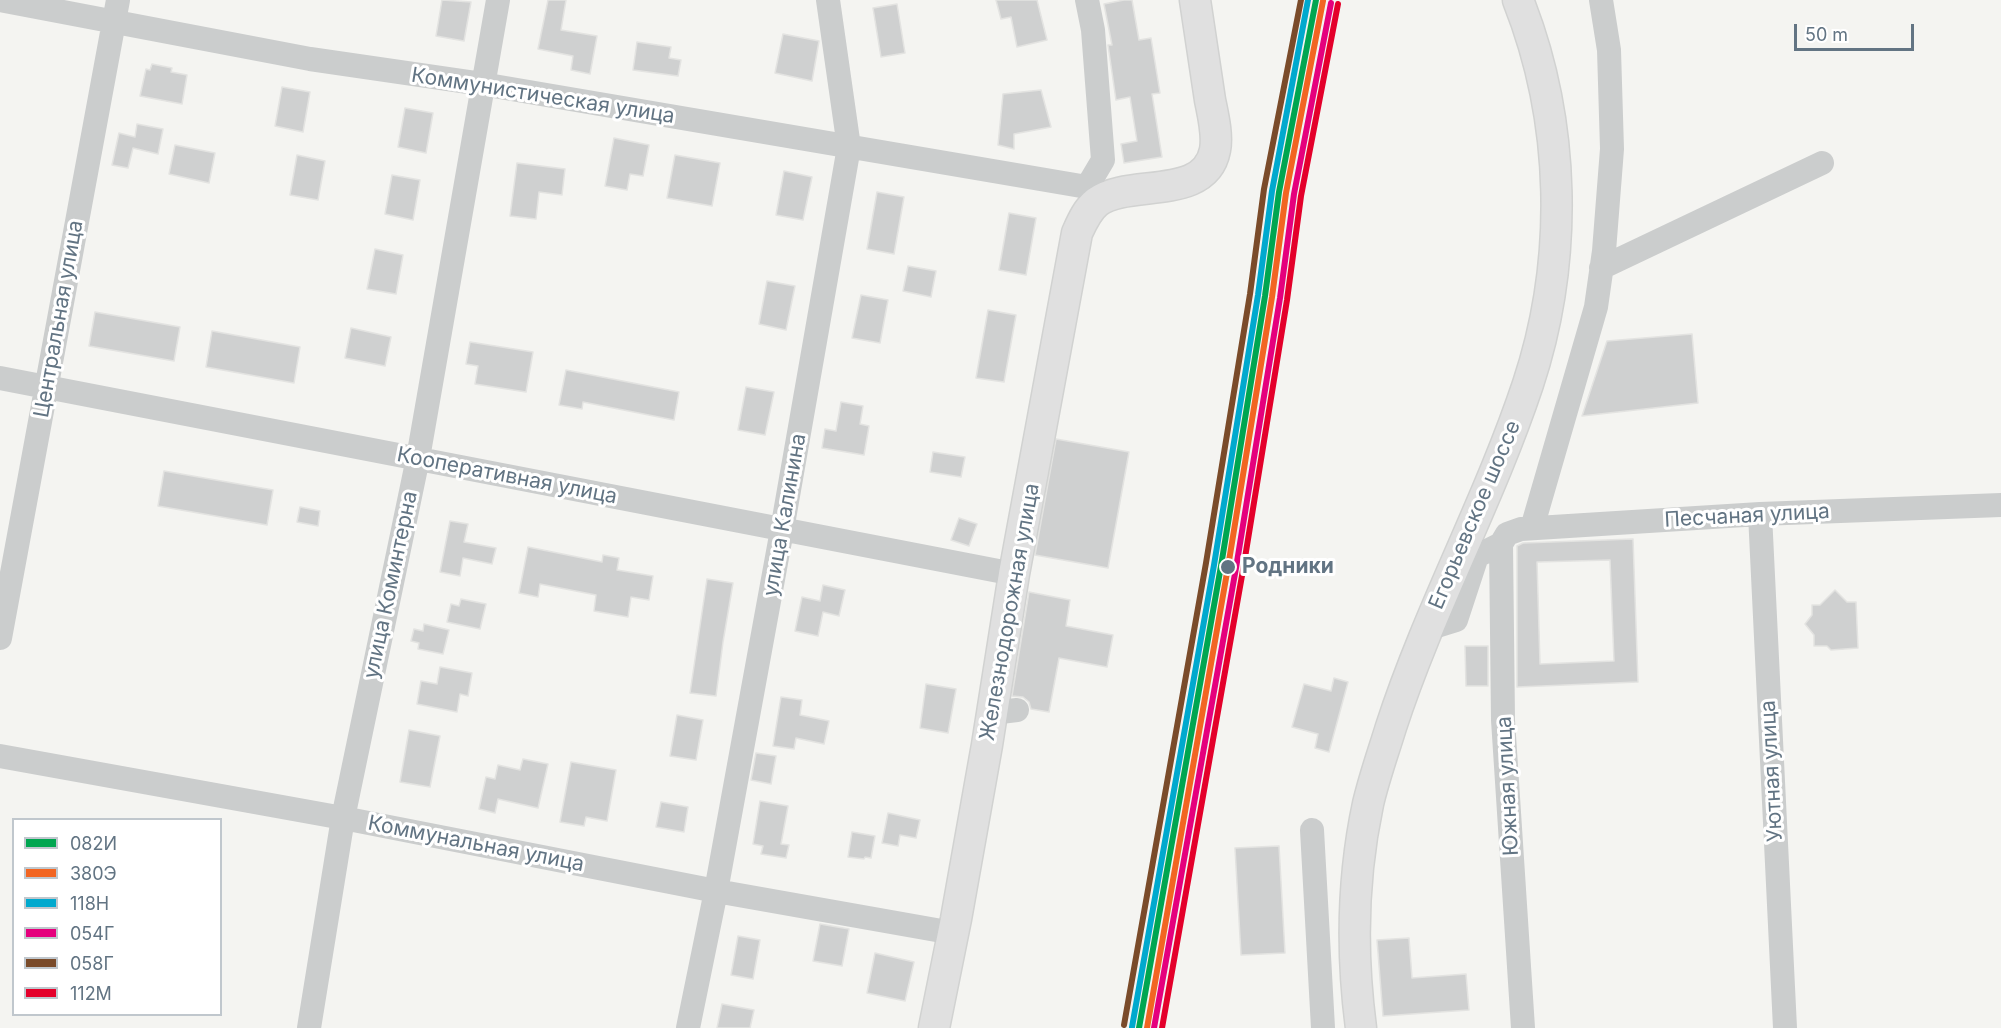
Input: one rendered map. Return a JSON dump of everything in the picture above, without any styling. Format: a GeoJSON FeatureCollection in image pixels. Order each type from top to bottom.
{"type":"FeatureCollection","features":[{"type":"Feature","properties":{"kind":"main road"},"geometry":{"type":"LineString","coordinates":[[1092,194],[1119,194],[1193,180],[1204,173],[1212,160],[1215,148],[1213,120],[1196,0]]}},
{"type":"Feature","properties":{"kind":"main road","name":"Егорьевское шоссе"},"geometry":{"type":"LineString","coordinates":[[1361,1028],[1356,988],[1355,883],[1369,802],[1381,757],[1411,668],[1518,411],[1539,346],[1552,273],[1557,206],[1552,138],[1541,74],[1518,0]]}},
{"type":"Feature","properties":{"kind":"main road","name":"Железнодорожная улица"},"geometry":{"type":"LineString","coordinates":[[934,1028],[953,933],[1004,711],[1014,574],[1077,233],[1092,194]]}},
{"type":"Feature","properties":{"kind":"street","name":"Коммунистическая улица"},"geometry":{"type":"LineString","coordinates":[[0,0],[116,11],[310,58],[482,84],[849,147],[1092,194]]}},
{"type":"Feature","properties":{"kind":"street","name":"улица Коминтерна"},"geometry":{"type":"LineString","coordinates":[[309,1028],[343,818],[418,458],[498,0]]}},
{"type":"Feature","properties":{"kind":"street","name":"улица Калинина"},"geometry":{"type":"LineString","coordinates":[[688,1028],[716,891],[783,530],[849,147],[828,0]]}},
{"type":"Feature","properties":{"kind":"street","name":"Железнодорожная улица"},"geometry":{"type":"LineString","coordinates":[[1087,0],[1093,30],[1103,159],[1092,194]]}},
{"type":"Feature","properties":{"kind":"street"},"geometry":{"type":"LineString","coordinates":[[1532,528],[1596,307],[1612,149],[1609,50],[1601,0]]}},
{"type":"Feature","properties":{"kind":"street","name":"Центральная улица"},"geometry":{"type":"LineString","coordinates":[[0,638],[116,11]]}},
{"type":"Feature","properties":{"kind":"street"},"geometry":{"type":"LineString","coordinates":[[1088,153],[1092,194]]}},
{"type":"Feature","properties":{"kind":"street"},"geometry":{"type":"LineString","coordinates":[[1601,268],[1822,164]]}},
{"type":"Feature","properties":{"kind":"street","name":"Кооперативная улица"},"geometry":{"type":"LineString","coordinates":[[0,378],[1014,574]]}},
{"type":"Feature","properties":{"kind":"street","name":"Песчаная улица"},"geometry":{"type":"LineString","coordinates":[[1427,629],[1456,620],[1477,556],[1501,544],[1507,534],[1521,529],[1760,514],[2001,505]]}},
{"type":"Feature","properties":{"kind":"street","name":"Уютная улица"},"geometry":{"type":"LineString","coordinates":[[1760,514],[1785,1028]]}},
{"type":"Feature","properties":{"kind":"street","name":"Южная улица"},"geometry":{"type":"LineString","coordinates":[[1501,544],[1503,720],[1523,1028]]}},
{"type":"Feature","properties":{"kind":"street","name":"Коммунальная улица"},"geometry":{"type":"LineString","coordinates":[[0,756],[343,818],[716,891],[953,933]]}},
{"type":"Feature","properties":{"kind":"street"},"geometry":{"type":"LineString","coordinates":[[1312,830],[1323,1028]]}},
{"type":"Feature","properties":{"kind":"building"},"geometry":{"type":"Polygon","coordinates":[[[442,0],[471,2],[464,41],[436,36],[442,0]]]}},
{"type":"Feature","properties":{"kind":"building"},"geometry":{"type":"Polygon","coordinates":[[[548,0],[566,0],[561,30],[597,36],[590,74],[571,70],[573,56],[538,49],[548,0]]]}},
{"type":"Feature","properties":{"kind":"building"},"geometry":{"type":"Polygon","coordinates":[[[996,0],[1037,0],[1047,40],[1017,47],[1011,17],[1001,19],[996,0]]]}},
{"type":"Feature","properties":{"kind":"building"},"geometry":{"type":"Polygon","coordinates":[[[1132,0],[1139,40],[1151,38],[1160,93],[1152,94],[1162,157],[1124,163],[1121,144],[1137,141],[1130,97],[1116,100],[1108,45],[1112,45],[1104,4],[1132,0]]]}},
{"type":"Feature","properties":{"kind":"building"},"geometry":{"type":"Polygon","coordinates":[[[897,4],[905,53],[881,57],[873,8],[897,4]]]}},
{"type":"Feature","properties":{"kind":"building"},"geometry":{"type":"Polygon","coordinates":[[[783,34],[819,41],[812,81],[775,73],[783,34]]]}},
{"type":"Feature","properties":{"kind":"building"},"geometry":{"type":"Polygon","coordinates":[[[637,42],[671,47],[669,58],[681,60],[678,76],[633,70],[637,42]]]}},
{"type":"Feature","properties":{"kind":"building"},"geometry":{"type":"Polygon","coordinates":[[[152,64],[172,68],[171,72],[187,75],[182,104],[140,96],[146,69],[150,70],[152,64]]]}},
{"type":"Feature","properties":{"kind":"building"},"geometry":{"type":"Polygon","coordinates":[[[282,87],[310,92],[303,132],[275,126],[282,87]]]}},
{"type":"Feature","properties":{"kind":"building"},"geometry":{"type":"Polygon","coordinates":[[[1041,90],[1051,127],[1014,134],[1014,149],[998,145],[1003,94],[1041,90]]]}},
{"type":"Feature","properties":{"kind":"building"},"geometry":{"type":"Polygon","coordinates":[[[405,108],[433,113],[426,153],[398,147],[405,108]]]}},
{"type":"Feature","properties":{"kind":"building"},"geometry":{"type":"Polygon","coordinates":[[[137,124],[163,129],[158,154],[133,148],[128,168],[112,165],[119,133],[135,137],[137,124]]]}},
{"type":"Feature","properties":{"kind":"building"},"geometry":{"type":"Polygon","coordinates":[[[614,138],[649,145],[643,176],[630,174],[627,190],[605,186],[614,138]]]}},
{"type":"Feature","properties":{"kind":"building"},"geometry":{"type":"Polygon","coordinates":[[[175,145],[215,153],[209,183],[169,174],[175,145]]]}},
{"type":"Feature","properties":{"kind":"building"},"geometry":{"type":"Polygon","coordinates":[[[297,155],[325,161],[318,200],[290,195],[297,155]]]}},
{"type":"Feature","properties":{"kind":"building"},"geometry":{"type":"Polygon","coordinates":[[[675,155],[720,163],[712,206],[667,198],[675,155]]]}},
{"type":"Feature","properties":{"kind":"building"},"geometry":{"type":"Polygon","coordinates":[[[517,163],[565,169],[562,195],[539,192],[536,219],[510,216],[517,163]]]}},
{"type":"Feature","properties":{"kind":"building"},"geometry":{"type":"Polygon","coordinates":[[[784,171],[812,177],[803,220],[776,215],[784,171]]]}},
{"type":"Feature","properties":{"kind":"building"},"geometry":{"type":"Polygon","coordinates":[[[392,175],[420,180],[413,220],[385,214],[392,175]]]}},
{"type":"Feature","properties":{"kind":"building"},"geometry":{"type":"Polygon","coordinates":[[[877,192],[904,197],[894,254],[867,249],[877,192]]]}},
{"type":"Feature","properties":{"kind":"building"},"geometry":{"type":"Polygon","coordinates":[[[1009,213],[1036,218],[1026,275],[999,270],[1009,213]]]}},
{"type":"Feature","properties":{"kind":"building"},"geometry":{"type":"Polygon","coordinates":[[[375,249],[403,255],[396,294],[367,289],[375,249]]]}},
{"type":"Feature","properties":{"kind":"building"},"geometry":{"type":"Polygon","coordinates":[[[908,266],[936,271],[931,297],[903,291],[908,266]]]}},
{"type":"Feature","properties":{"kind":"building"},"geometry":{"type":"Polygon","coordinates":[[[767,281],[795,286],[786,330],[759,324],[767,281]]]}},
{"type":"Feature","properties":{"kind":"building"},"geometry":{"type":"Polygon","coordinates":[[[861,295],[888,300],[880,343],[852,338],[861,295]]]}},
{"type":"Feature","properties":{"kind":"building"},"geometry":{"type":"Polygon","coordinates":[[[988,310],[1016,315],[1004,382],[976,378],[988,310]]]}},
{"type":"Feature","properties":{"kind":"building"},"geometry":{"type":"Polygon","coordinates":[[[95,312],[180,327],[174,361],[89,346],[95,312]]]}},
{"type":"Feature","properties":{"kind":"building"},"geometry":{"type":"Polygon","coordinates":[[[351,328],[391,337],[385,366],[345,358],[351,328]]]}},
{"type":"Feature","properties":{"kind":"building"},"geometry":{"type":"Polygon","coordinates":[[[212,331],[300,347],[294,383],[206,367],[212,331]]]}},
{"type":"Feature","properties":{"kind":"building"},"geometry":{"type":"Polygon","coordinates":[[[1692,334],[1698,403],[1582,416],[1607,341],[1692,334]]]}},
{"type":"Feature","properties":{"kind":"building"},"geometry":{"type":"Polygon","coordinates":[[[470,342],[533,352],[526,392],[475,384],[478,366],[466,364],[470,342]]]}},
{"type":"Feature","properties":{"kind":"building"},"geometry":{"type":"Polygon","coordinates":[[[566,370],[679,392],[674,420],[583,402],[582,409],[559,405],[566,370]]]}},
{"type":"Feature","properties":{"kind":"building"},"geometry":{"type":"Polygon","coordinates":[[[746,387],[774,392],[765,435],[738,430],[746,387]]]}},
{"type":"Feature","properties":{"kind":"building"},"geometry":{"type":"Polygon","coordinates":[[[841,402],[863,406],[860,424],[869,426],[864,455],[822,448],[825,429],[836,431],[841,402]]]}},
{"type":"Feature","properties":{"kind":"building"},"geometry":{"type":"Polygon","coordinates":[[[1056,439],[1129,452],[1108,568],[1035,555],[1056,439]]]}},
{"type":"Feature","properties":{"kind":"building"},"geometry":{"type":"Polygon","coordinates":[[[933,452],[965,457],[961,477],[930,472],[933,452]]]}},
{"type":"Feature","properties":{"kind":"building"},"geometry":{"type":"Polygon","coordinates":[[[164,471],[273,490],[267,525],[158,506],[164,471]]]}},
{"type":"Feature","properties":{"kind":"building"},"geometry":{"type":"Polygon","coordinates":[[[300,507],[320,511],[318,526],[297,522],[300,507]]]}},
{"type":"Feature","properties":{"kind":"building"},"geometry":{"type":"Polygon","coordinates":[[[959,518],[977,524],[969,546],[951,540],[959,518]]]}},
{"type":"Feature","properties":{"kind":"building"},"geometry":{"type":"Polygon","coordinates":[[[450,521],[468,524],[464,542],[496,548],[492,564],[463,558],[460,576],[440,572],[450,521]]]}},
{"type":"Feature","properties":{"kind":"building"},"geometry":{"type":"Polygon","coordinates":[[[1633,539],[1638,682],[1517,687],[1517,546],[1523,543],[1633,539]],[[1610,560],[1537,562],[1540,664],[1614,661],[1610,560]]]}},
{"type":"Feature","properties":{"kind":"building"},"geometry":{"type":"Polygon","coordinates":[[[528,547],[602,562],[603,555],[619,558],[617,570],[653,576],[649,600],[631,597],[628,617],[594,611],[596,595],[540,584],[538,597],[519,593],[528,547]]]}},
{"type":"Feature","properties":{"kind":"building"},"geometry":{"type":"Polygon","coordinates":[[[707,579],[733,583],[716,696],[690,693],[707,579]]]}},
{"type":"Feature","properties":{"kind":"building"},"geometry":{"type":"Polygon","coordinates":[[[823,585],[845,590],[839,616],[823,612],[818,636],[795,631],[802,597],[820,601],[823,585]]]}},
{"type":"Feature","properties":{"kind":"building"},"geometry":{"type":"Polygon","coordinates":[[[1835,590],[1847,602],[1856,602],[1858,648],[1831,650],[1827,646],[1814,646],[1814,635],[1805,624],[1812,615],[1812,605],[1820,605],[1835,590]]]}},
{"type":"Feature","properties":{"kind":"building"},"geometry":{"type":"Polygon","coordinates":[[[1029,592],[1070,600],[1066,626],[1113,635],[1107,667],[1059,658],[1049,712],[1031,709],[1029,702],[1023,697],[1012,696],[1029,592]]]}},
{"type":"Feature","properties":{"kind":"building"},"geometry":{"type":"Polygon","coordinates":[[[461,599],[486,604],[480,629],[447,622],[451,604],[459,606],[461,599]]]}},
{"type":"Feature","properties":{"kind":"building"},"geometry":{"type":"Polygon","coordinates":[[[424,624],[449,630],[443,654],[418,649],[419,643],[411,641],[414,629],[423,631],[424,624]]]}},
{"type":"Feature","properties":{"kind":"building"},"geometry":{"type":"Polygon","coordinates":[[[1465,646],[1488,646],[1488,686],[1466,686],[1465,646]]]}},
{"type":"Feature","properties":{"kind":"building"},"geometry":{"type":"Polygon","coordinates":[[[440,667],[472,673],[468,696],[460,694],[457,712],[417,704],[421,681],[437,684],[440,667]]]}},
{"type":"Feature","properties":{"kind":"building"},"geometry":{"type":"Polygon","coordinates":[[[1334,678],[1348,682],[1329,752],[1315,748],[1318,734],[1292,727],[1304,684],[1331,691],[1334,678]]]}},
{"type":"Feature","properties":{"kind":"building"},"geometry":{"type":"Polygon","coordinates":[[[926,684],[956,689],[948,733],[920,728],[926,684]]]}},
{"type":"Feature","properties":{"kind":"building"},"geometry":{"type":"Polygon","coordinates":[[[781,697],[802,700],[800,715],[829,721],[824,744],[796,738],[794,749],[773,746],[781,697]]]}},
{"type":"Feature","properties":{"kind":"building"},"geometry":{"type":"Polygon","coordinates":[[[677,715],[703,720],[696,760],[670,756],[677,715]]]}},
{"type":"Feature","properties":{"kind":"building"},"geometry":{"type":"Polygon","coordinates":[[[409,730],[440,736],[430,787],[400,782],[409,730]]]}},
{"type":"Feature","properties":{"kind":"building"},"geometry":{"type":"Polygon","coordinates":[[[756,753],[776,756],[771,784],[751,780],[756,753]]]}},
{"type":"Feature","properties":{"kind":"building"},"geometry":{"type":"Polygon","coordinates":[[[523,759],[548,764],[538,808],[498,799],[495,813],[479,809],[486,777],[495,779],[498,765],[520,770],[523,759]]]}},
{"type":"Feature","properties":{"kind":"building"},"geometry":{"type":"Polygon","coordinates":[[[571,762],[616,770],[607,821],[586,817],[584,826],[560,822],[571,762]]]}},
{"type":"Feature","properties":{"kind":"building"},"geometry":{"type":"Polygon","coordinates":[[[760,801],[788,806],[781,844],[789,845],[786,858],[761,854],[763,846],[753,844],[760,801]]]}},
{"type":"Feature","properties":{"kind":"building"},"geometry":{"type":"Polygon","coordinates":[[[661,802],[688,807],[684,832],[656,827],[661,802]]]}},
{"type":"Feature","properties":{"kind":"building"},"geometry":{"type":"Polygon","coordinates":[[[888,813],[920,820],[916,838],[900,835],[898,846],[882,843],[888,813]]]}},
{"type":"Feature","properties":{"kind":"building"},"geometry":{"type":"Polygon","coordinates":[[[852,832],[875,836],[871,858],[848,857],[852,832]]]}},
{"type":"Feature","properties":{"kind":"building"},"geometry":{"type":"Polygon","coordinates":[[[1279,846],[1285,953],[1241,955],[1235,848],[1279,846]]]}},
{"type":"Feature","properties":{"kind":"building"},"geometry":{"type":"Polygon","coordinates":[[[820,924],[849,929],[842,966],[813,961],[820,924]]]}},
{"type":"Feature","properties":{"kind":"building"},"geometry":{"type":"Polygon","coordinates":[[[738,936],[760,940],[753,979],[731,975],[738,936]]]}},
{"type":"Feature","properties":{"kind":"building"},"geometry":{"type":"Polygon","coordinates":[[[1409,938],[1412,978],[1466,974],[1469,1010],[1383,1016],[1377,940],[1409,938]]]}},
{"type":"Feature","properties":{"kind":"building"},"geometry":{"type":"Polygon","coordinates":[[[875,953],[914,962],[905,1001],[867,993],[875,953]]]}},
{"type":"Feature","properties":{"kind":"building"},"geometry":{"type":"Polygon","coordinates":[[[722,1004],[754,1010],[750,1028],[717,1028],[722,1004]]]}},
{"type":"Feature","properties":{"kind":"transit line","name":"058Г"},"geometry":{"type":"LineString","coordinates":[[1124,1025],[1206,563],[1250,294],[1264,189],[1301,0]]}},
{"type":"Feature","properties":{"kind":"transit line","name":"118Н"},"geometry":{"type":"LineString","coordinates":[[1132,1027],[1214,565],[1258,295],[1272,191],[1308,0]]}},
{"type":"Feature","properties":{"kind":"transit line","name":"082И"},"geometry":{"type":"LineString","coordinates":[[1139,1028],[1221,566],[1265,296],[1279,192],[1316,0]]}},
{"type":"Feature","properties":{"kind":"transit line","name":"380Э"},"geometry":{"type":"LineString","coordinates":[[1147,1028],[1228,567],[1272,297],[1286,193],[1323,1]]}},
{"type":"Feature","properties":{"kind":"transit line","name":"054Г"},"geometry":{"type":"LineString","coordinates":[[1154,1028],[1236,568],[1280,298],[1294,194],[1331,3]]}},
{"type":"Feature","properties":{"kind":"transit line","name":"112М"},"geometry":{"type":"LineString","coordinates":[[1162,1028],[1243,570],[1287,300],[1301,196],[1338,4]]}},
{"type":"Feature","properties":{"kind":"place","name":"Родники"},"geometry":{"type":"Point","coordinates":[1228,567]}}]}
